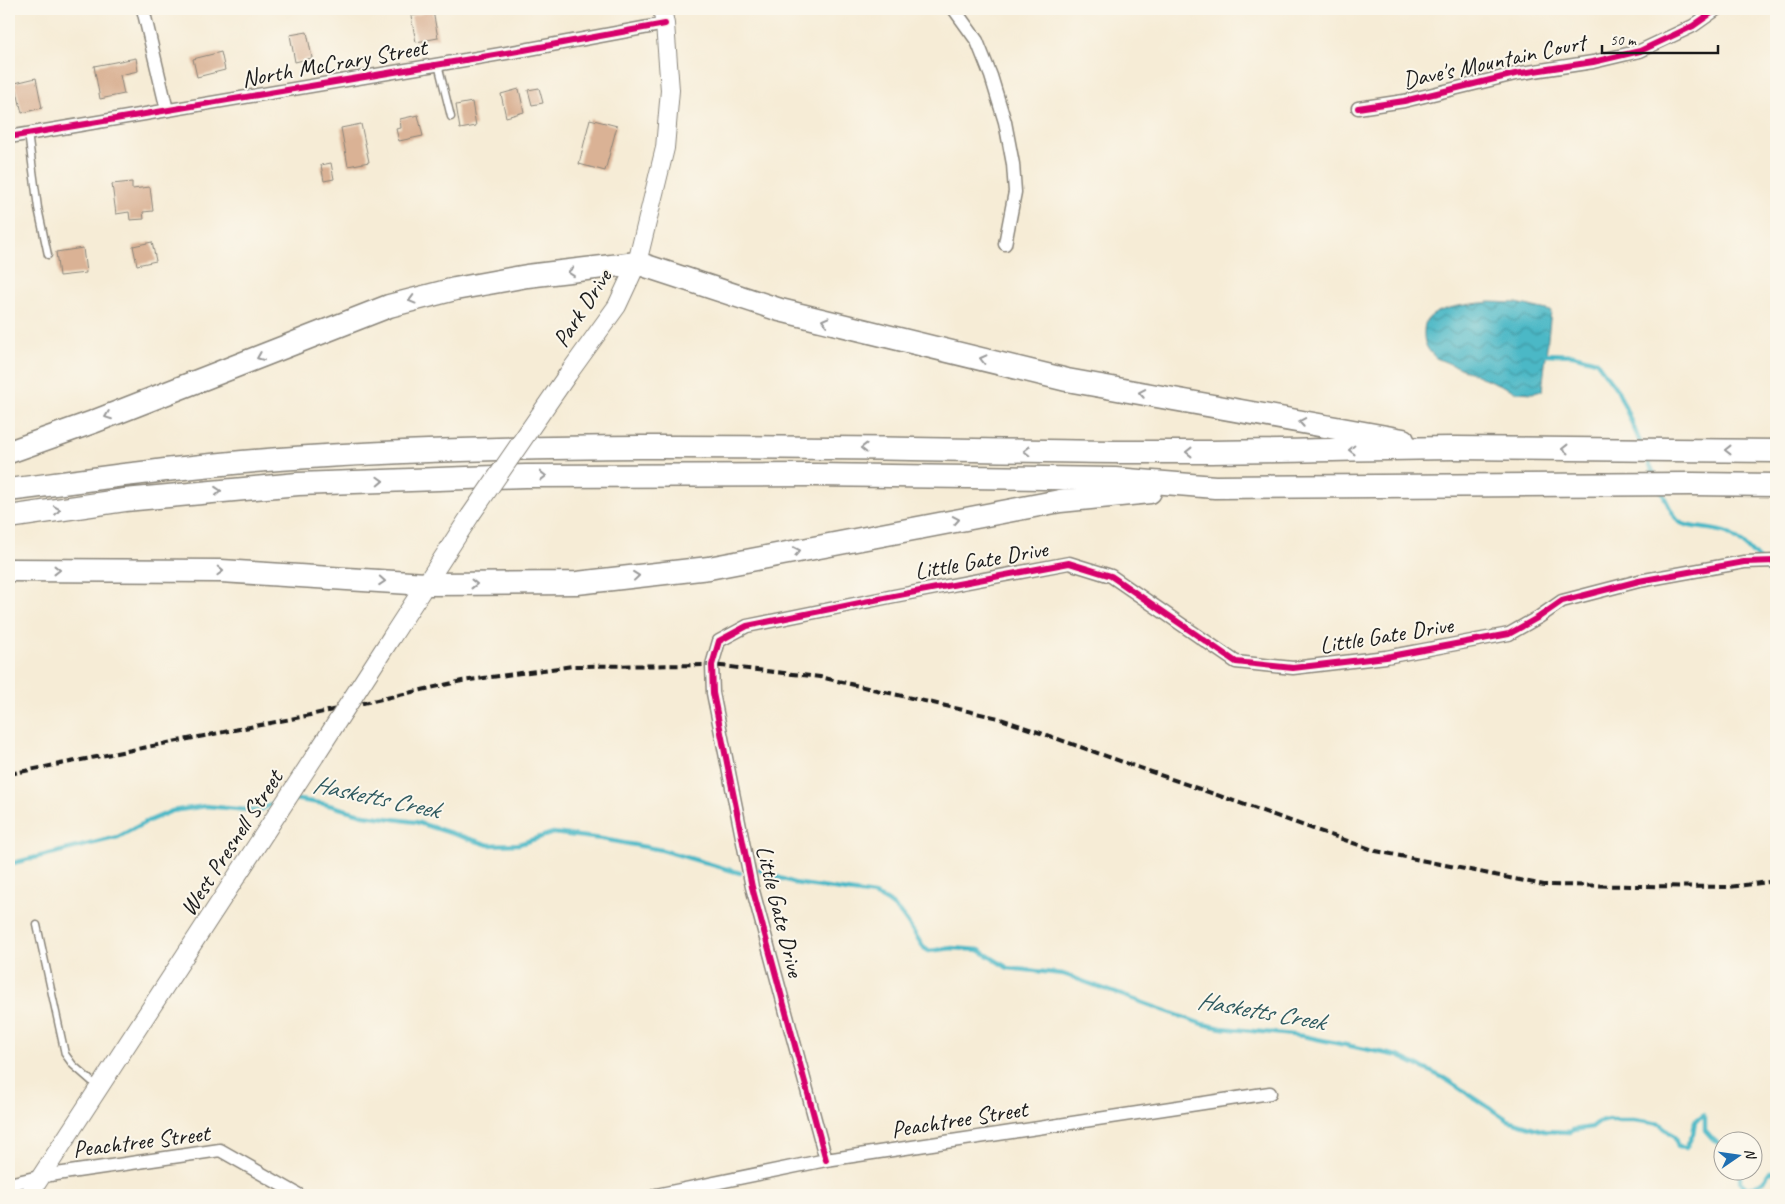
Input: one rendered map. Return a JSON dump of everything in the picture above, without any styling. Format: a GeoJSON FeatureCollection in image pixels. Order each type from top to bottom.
{"type":"FeatureCollection","features":[{"type":"Feature","properties":{"kind":"highway"},"geometry":{"type":"LineString","coordinates":[[9,452],[102,419],[389,306],[455,289],[527,276],[637,263],[780,310],[1067,380],[1453,448]]}},
{"type":"Feature","properties":{"kind":"highway"},"geometry":{"type":"LineString","coordinates":[[9,490],[181,467],[310,457],[454,450],[582,447],[1270,452],[1453,448],[1776,451]]}},
{"type":"Feature","properties":{"kind":"highway"},"geometry":{"type":"LineString","coordinates":[[9,517],[125,500],[298,484],[526,476],[815,475],[1115,479],[1215,487]]}},
{"type":"Feature","properties":{"kind":"highway"},"geometry":{"type":"LineString","coordinates":[[9,570],[221,571],[426,584],[577,583],[708,568],[1060,500],[1215,487],[1776,485]]}},
{"type":"Feature","properties":{"kind":"main road","name":"Park Drive"},"geometry":{"type":"LineString","coordinates":[[470,516],[617,306],[637,263],[665,148],[670,90],[664,16]]}},
{"type":"Feature","properties":{"kind":"main road","name":"West Presnell Street"},"geometry":{"type":"LineString","coordinates":[[30,1195],[470,516]]}},
{"type":"Feature","properties":{"kind":"street"},"geometry":{"type":"LineString","coordinates":[[144,9],[167,110]]}},
{"type":"Feature","properties":{"kind":"street"},"geometry":{"type":"LineString","coordinates":[[954,9],[976,42],[993,82],[1005,122],[1015,192],[1005,244]]}},
{"type":"Feature","properties":{"kind":"street","name":"Dave's Mountain Court"},"geometry":{"type":"LineString","coordinates":[[1358,108],[1404,101],[1515,74],[1593,62],[1640,51],[1693,26],[1717,9]]}},
{"type":"Feature","properties":{"kind":"street","name":"North McCrary Street"},"geometry":{"type":"LineString","coordinates":[[9,137],[438,64],[664,16]]}},
{"type":"Feature","properties":{"kind":"street","name":"Little Gate Drive"},"geometry":{"type":"LineString","coordinates":[[826,1160],[752,888],[713,693],[712,665],[719,641],[747,626],[1069,563],[1111,576],[1236,662],[1293,668],[1386,657],[1509,634],[1562,601],[1639,580],[1744,562],[1776,561]]}},
{"type":"Feature","properties":{"kind":"street","name":"Peachtree Street"},"geometry":{"type":"LineString","coordinates":[[656,1195],[826,1160],[1270,1093]]}},
{"type":"Feature","properties":{"kind":"street","name":"Peachtree Street"},"geometry":{"type":"LineString","coordinates":[[9,1184],[43,1176],[220,1150],[299,1195]]}},
{"type":"Feature","properties":{"kind":"lane"},"geometry":{"type":"LineString","coordinates":[[438,64],[451,117]]}},
{"type":"Feature","properties":{"kind":"lane"},"geometry":{"type":"LineString","coordinates":[[28,133],[38,208],[48,255]]}},
{"type":"Feature","properties":{"kind":"lane"},"geometry":{"type":"LineString","coordinates":[[37,925],[65,1054],[73,1066],[100,1088]]}},
{"type":"Feature","properties":{"kind":"water"},"geometry":{"type":"Polygon","coordinates":[[[1490,302],[1517,303],[1551,311],[1542,391],[1533,393],[1517,392],[1436,358],[1427,348],[1424,339],[1424,327],[1432,315],[1456,306],[1490,302]]]}},
{"type":"Feature","properties":{"kind":"building"},"geometry":{"type":"Polygon","coordinates":[[[433,11],[438,38],[416,42],[411,16],[433,11]]]}},
{"type":"Feature","properties":{"kind":"building"},"geometry":{"type":"Polygon","coordinates":[[[307,32],[312,58],[295,62],[290,35],[307,32]]]}},
{"type":"Feature","properties":{"kind":"building"},"geometry":{"type":"Polygon","coordinates":[[[221,52],[225,70],[197,77],[193,59],[221,52]]]}},
{"type":"Feature","properties":{"kind":"building"},"geometry":{"type":"Polygon","coordinates":[[[136,58],[138,71],[120,75],[124,94],[100,99],[94,66],[136,58]]]}},
{"type":"Feature","properties":{"kind":"building"},"geometry":{"type":"Polygon","coordinates":[[[36,78],[42,108],[22,113],[15,83],[36,78]]]}},
{"type":"Feature","properties":{"kind":"building"},"geometry":{"type":"Polygon","coordinates":[[[539,88],[543,103],[532,105],[528,90],[539,88]]]}},
{"type":"Feature","properties":{"kind":"building"},"geometry":{"type":"Polygon","coordinates":[[[519,89],[524,112],[506,117],[501,94],[519,89]]]}},
{"type":"Feature","properties":{"kind":"building"},"geometry":{"type":"Polygon","coordinates":[[[472,102],[476,126],[460,129],[456,105],[472,102]]]}},
{"type":"Feature","properties":{"kind":"building"},"geometry":{"type":"Polygon","coordinates":[[[418,115],[423,136],[399,141],[396,129],[401,128],[400,119],[418,115]]]}},
{"type":"Feature","properties":{"kind":"building"},"geometry":{"type":"Polygon","coordinates":[[[590,119],[617,126],[605,171],[579,164],[590,119]]]}},
{"type":"Feature","properties":{"kind":"building"},"geometry":{"type":"Polygon","coordinates":[[[361,124],[369,162],[348,166],[341,128],[361,124]]]}},
{"type":"Feature","properties":{"kind":"building"},"geometry":{"type":"Polygon","coordinates":[[[331,163],[334,179],[324,181],[321,165],[331,163]]]}},
{"type":"Feature","properties":{"kind":"building"},"geometry":{"type":"Polygon","coordinates":[[[132,182],[132,189],[150,187],[153,211],[143,212],[144,219],[130,220],[129,212],[116,214],[112,184],[132,182]]]}},
{"type":"Feature","properties":{"kind":"building"},"geometry":{"type":"Polygon","coordinates":[[[152,242],[156,261],[137,265],[133,246],[152,242]]]}},
{"type":"Feature","properties":{"kind":"building"},"geometry":{"type":"Polygon","coordinates":[[[83,248],[86,273],[59,276],[56,252],[83,248]]]}},
{"type":"Feature","properties":{"kind":"waterway"},"geometry":{"type":"LineString","coordinates":[[1543,352],[1546,354],[1573,355],[1596,361],[1618,391],[1640,442]]}},
{"type":"Feature","properties":{"kind":"waterway"},"geometry":{"type":"LineString","coordinates":[[1646,456],[1656,478]]}},
{"type":"Feature","properties":{"kind":"waterway"},"geometry":{"type":"LineString","coordinates":[[1661,490],[1678,521],[1682,524],[1722,531],[1734,537],[1776,578]]}},
{"type":"Feature","properties":{"kind":"waterway","name":"Hasketts Creek"},"geometry":{"type":"LineString","coordinates":[[293,799],[325,804],[364,815],[416,822],[489,845],[519,844],[553,833],[602,839],[662,850],[740,873]]}},
{"type":"Feature","properties":{"kind":"waterway","name":"Hasketts Creek"},"geometry":{"type":"LineString","coordinates":[[9,864],[118,837],[172,811],[206,806],[258,811],[278,801]]}},
{"type":"Feature","properties":{"kind":"waterway","name":"Hasketts Creek"},"geometry":{"type":"LineString","coordinates":[[759,870],[794,883],[874,895],[883,899],[897,910],[924,948],[929,951],[952,948],[979,950],[1008,968],[1063,974],[1202,1024],[1222,1028],[1303,1036],[1398,1056],[1444,1078],[1508,1120],[1544,1131],[1570,1132],[1592,1127],[1597,1123],[1608,1120],[1634,1120],[1660,1124],[1674,1136],[1678,1147],[1686,1148],[1693,1134],[1695,1121],[1703,1115],[1705,1118],[1705,1130],[1712,1138]]}},
{"type":"Feature","properties":{"kind":"waterway","name":"Hasketts Creek"},"geometry":{"type":"LineString","coordinates":[[1762,1182],[1769,1172],[1776,1172]]}},
{"type":"Feature","properties":{"kind":"waterway","name":"Hasketts Creek"},"geometry":{"type":"LineString","coordinates":[[1740,1182],[1748,1189],[1762,1182]]}},
{"type":"Feature","properties":{"kind":"railway"},"geometry":{"type":"LineString","coordinates":[[9,774],[301,717],[462,681],[573,666],[712,665],[820,677],[998,718],[1376,851],[1544,885],[1729,887],[1776,881]]}},
{"type":"Feature","properties":{"kind":"cycle path"},"geometry":{"type":"LineString","coordinates":[[1358,108],[1404,101],[1515,74],[1593,62],[1640,51],[1693,26],[1717,9]]}},
{"type":"Feature","properties":{"kind":"cycle path"},"geometry":{"type":"LineString","coordinates":[[9,137],[524,50],[665,24]]}},
{"type":"Feature","properties":{"kind":"cycle path"},"geometry":{"type":"LineString","coordinates":[[826,1160],[752,887],[713,693],[712,665],[719,641],[747,626],[1069,563],[1111,576],[1236,662],[1293,668],[1386,657],[1509,634],[1562,601],[1639,581],[1744,562],[1776,561]]}}]}
